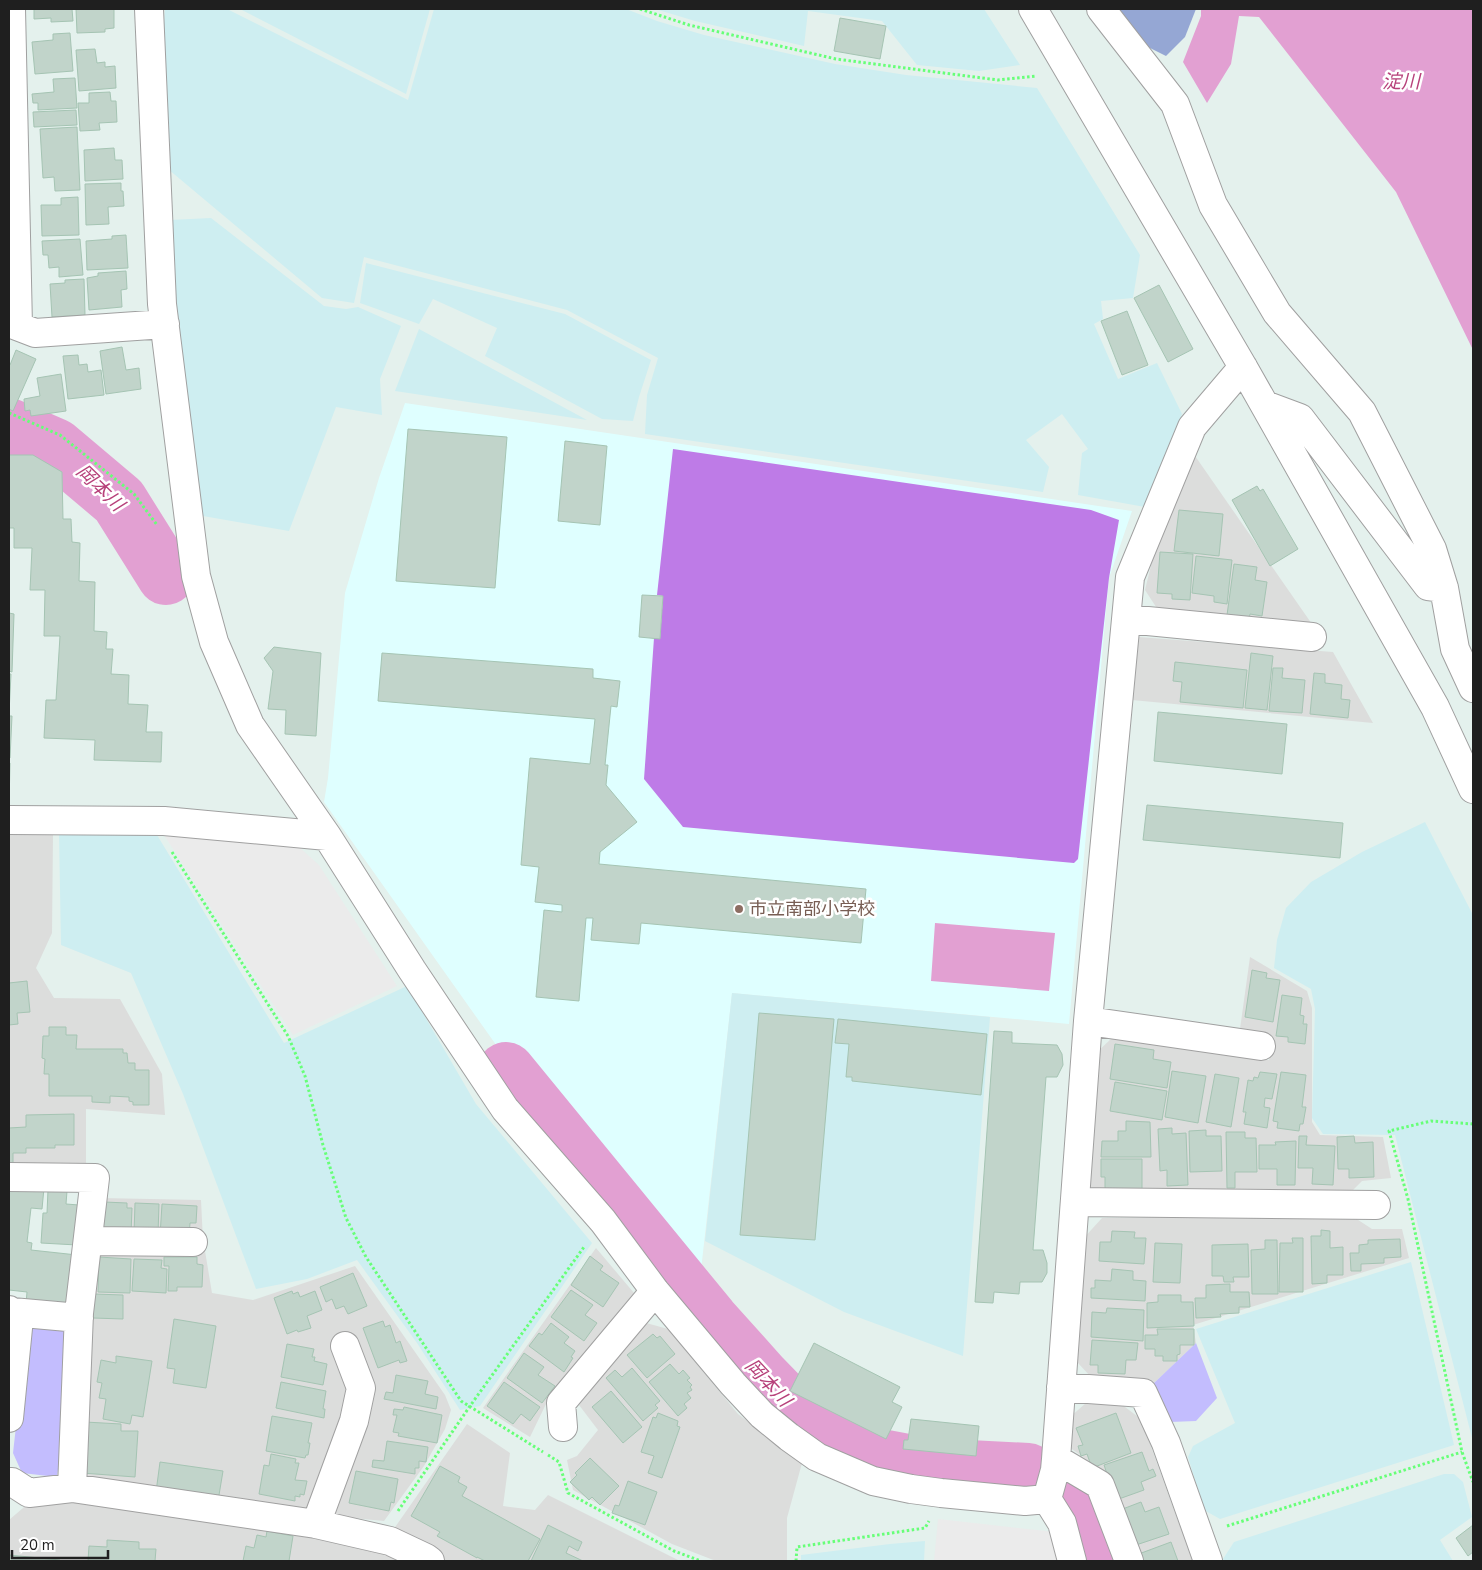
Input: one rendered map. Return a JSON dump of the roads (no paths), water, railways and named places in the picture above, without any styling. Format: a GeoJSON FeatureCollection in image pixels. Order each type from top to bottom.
{"type":"FeatureCollection","features":[{"type":"Feature","properties":{"kind":"street"},"geometry":{"type":"LineString","coordinates":[[149,9],[162,304],[196,576],[214,642],[250,725],[327,836],[412,970],[505,1109],[603,1221],[655,1291],[733,1384],[762,1415],[817,1457],[873,1480],[911,1489],[1025,1501],[1052,1480],[1100,1485],[1129,1561]]}},
{"type":"Feature","properties":{"kind":"street"},"geometry":{"type":"LineString","coordinates":[[1033,9],[1265,405],[1435,707],[1473,789]]}},
{"type":"Feature","properties":{"kind":"street"},"geometry":{"type":"LineString","coordinates":[[1101,9],[1175,104],[1213,205],[1277,314],[1362,412],[1432,549],[1444,588],[1455,649],[1473,688]]}},
{"type":"Feature","properties":{"kind":"street"},"geometry":{"type":"LineString","coordinates":[[10,13],[13,324],[35,333],[165,324]]}},
{"type":"Feature","properties":{"kind":"street"},"geometry":{"type":"LineString","coordinates":[[1072,1561],[1052,1480],[1061,1387],[1088,1021],[1130,577],[1192,428],[1243,367]]}},
{"type":"Feature","properties":{"kind":"street"},"geometry":{"type":"LineString","coordinates":[[1265,405],[1300,418],[1428,586],[1444,588]]}},
{"type":"Feature","properties":{"kind":"street"},"geometry":{"type":"LineString","coordinates":[[1127,619],[1312,637]]}},
{"type":"Feature","properties":{"kind":"street"},"geometry":{"type":"LineString","coordinates":[[9,820],[152,821],[327,836]]}},
{"type":"Feature","properties":{"kind":"street"},"geometry":{"type":"LineString","coordinates":[[1088,1021],[1261,1046]]}},
{"type":"Feature","properties":{"kind":"street"},"geometry":{"type":"LineString","coordinates":[[9,1177],[95,1178],[79,1318],[72,1488]]}},
{"type":"Feature","properties":{"kind":"street"},"geometry":{"type":"LineString","coordinates":[[1074,1202],[1376,1204]]}},
{"type":"Feature","properties":{"kind":"street"},"geometry":{"type":"LineString","coordinates":[[88,1241],[193,1242]]}},
{"type":"Feature","properties":{"kind":"street"},"geometry":{"type":"LineString","coordinates":[[563,1427],[561,1403],[655,1291]]}},
{"type":"Feature","properties":{"kind":"street"},"geometry":{"type":"LineString","coordinates":[[10,1311],[79,1318]]}},
{"type":"Feature","properties":{"kind":"street"},"geometry":{"type":"LineString","coordinates":[[9,1418],[19,1318],[10,1311]]}},
{"type":"Feature","properties":{"kind":"street"},"geometry":{"type":"LineString","coordinates":[[316,1524],[354,1421],[361,1388],[345,1346]]}},
{"type":"Feature","properties":{"kind":"street"},"geometry":{"type":"LineString","coordinates":[[1061,1387],[1143,1393],[1166,1444],[1208,1561]]}},
{"type":"Feature","properties":{"kind":"street"},"geometry":{"type":"LineString","coordinates":[[9,1482],[29,1493],[72,1488],[316,1524],[390,1541],[430,1561]]}},
{"type":"Feature","properties":{"kind":"water","name":"淀川"},"geometry":{"type":"Polygon","coordinates":[[[1201,9],[1473,9],[1473,350],[1396,192],[1259,17],[1239,16],[1231,64],[1207,103],[1183,62],[1201,16],[1201,9]]]}},
{"type":"Feature","properties":{"kind":"water"},"geometry":{"type":"Polygon","coordinates":[[[935,923],[1055,933],[1049,991],[931,981],[935,923]]]}},
{"type":"Feature","properties":{"kind":"waterway","name":"岡本川"},"geometry":{"type":"LineString","coordinates":[[9,427],[55,447],[119,501],[166,576]]}},
{"type":"Feature","properties":{"kind":"waterway","name":"岡本川"},"geometry":{"type":"LineString","coordinates":[[506,1071],[710,1320],[798,1415],[839,1441],[881,1458],[918,1465],[949,1468],[1028,1472],[1073,1496],[1086,1516],[1103,1561]]}},
{"type":"Feature","properties":{"kind":"place","name":"市立南部小学校"},"geometry":{"type":"Point","coordinates":[739,909]}}]}
